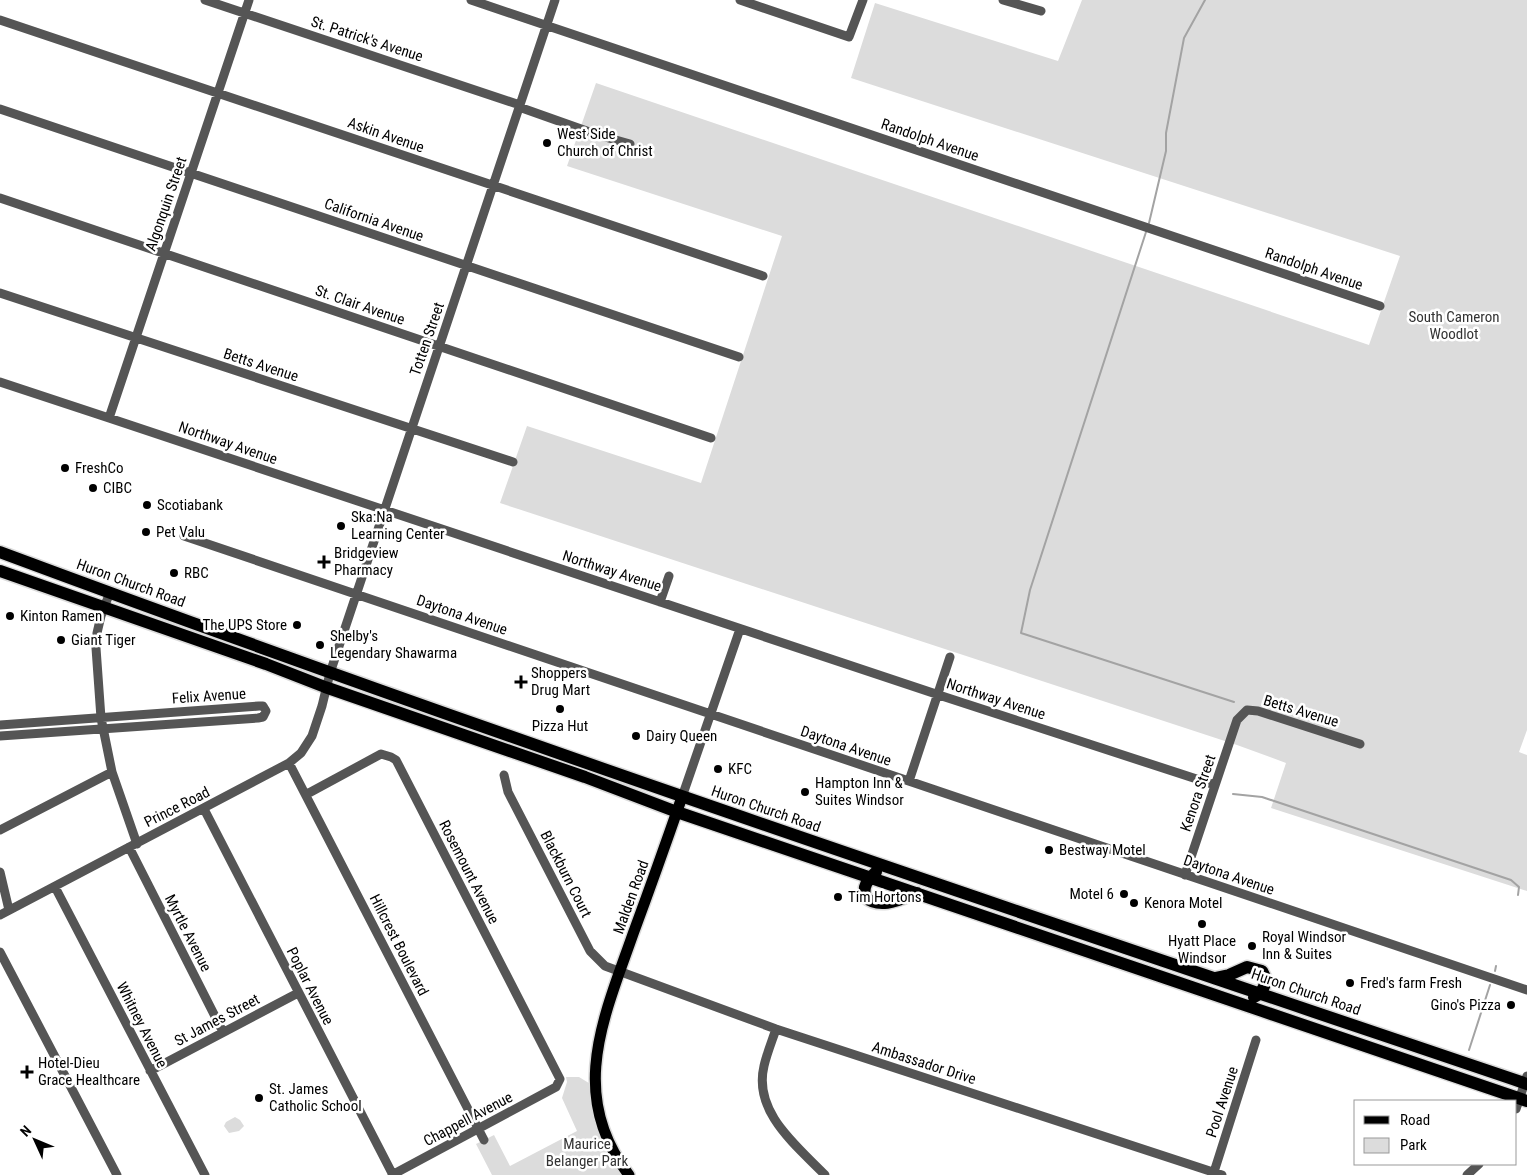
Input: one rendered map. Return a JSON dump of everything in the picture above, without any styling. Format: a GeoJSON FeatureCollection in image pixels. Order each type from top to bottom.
{"type":"FeatureCollection","features":[{"type":"Feature","properties":{"kind":"highway","name":"Huron Church Road"},"geometry":{"type":"LineString","coordinates":[[0,552],[330,673],[682,797],[1215,978],[1526,1081]]}},
{"type":"Feature","properties":{"kind":"highway","name":"Huron Church Road"},"geometry":{"type":"LineString","coordinates":[[0,570],[325,687],[585,777],[677,812],[1493,1089],[1515,1100]]}},
{"type":"Feature","properties":{"kind":"highway"},"geometry":{"type":"LineString","coordinates":[[883,865],[865,884],[865,897],[870,902],[882,904],[917,893]]}},
{"type":"Feature","properties":{"kind":"highway"},"geometry":{"type":"LineString","coordinates":[[1215,978],[1247,967],[1262,971],[1266,978],[1266,986],[1261,993],[1246,1000],[1227,999]]}},
{"type":"Feature","properties":{"kind":"highway"},"geometry":{"type":"LineString","coordinates":[[1493,1089],[1501,1100]]}},
{"type":"Feature","properties":{"kind":"main road","name":"Malden Road"},"geometry":{"type":"LineString","coordinates":[[629,1175],[618,1161],[598,1112],[595,1060],[604,1016],[682,797]]}},
{"type":"Feature","properties":{"kind":"street","name":"St. Patrick's Avenue"},"geometry":{"type":"LineString","coordinates":[[205,0],[520,106],[598,135],[630,144]]}},
{"type":"Feature","properties":{"kind":"street","name":"Algonquin Street"},"geometry":{"type":"LineString","coordinates":[[110,418],[249,0]]}},
{"type":"Feature","properties":{"kind":"street","name":"Randolph Avenue"},"geometry":{"type":"LineString","coordinates":[[471,0],[1380,306]]}},
{"type":"Feature","properties":{"kind":"street","name":"Totten Street"},"geometry":{"type":"LineString","coordinates":[[325,687],[555,0]]}},
{"type":"Feature","properties":{"kind":"street"},"geometry":{"type":"LineString","coordinates":[[740,0],[849,37],[863,0]]}},
{"type":"Feature","properties":{"kind":"street"},"geometry":{"type":"LineString","coordinates":[[1003,0],[1041,11]]}},
{"type":"Feature","properties":{"kind":"street","name":"Askin Avenue"},"geometry":{"type":"LineString","coordinates":[[0,20],[763,276]]}},
{"type":"Feature","properties":{"kind":"street","name":"California Avenue"},"geometry":{"type":"LineString","coordinates":[[0,109],[739,357]]}},
{"type":"Feature","properties":{"kind":"street","name":"St. Clair Avenue"},"geometry":{"type":"LineString","coordinates":[[0,198],[711,438]]}},
{"type":"Feature","properties":{"kind":"street","name":"Betts Avenue"},"geometry":{"type":"LineString","coordinates":[[0,293],[513,462]]}},
{"type":"Feature","properties":{"kind":"street","name":"Northway Avenue"},"geometry":{"type":"LineString","coordinates":[[0,382],[1215,785]]}},
{"type":"Feature","properties":{"kind":"street","name":"Daytona Avenue"},"geometry":{"type":"LineString","coordinates":[[184,536],[1527,990]]}},
{"type":"Feature","properties":{"kind":"street"},"geometry":{"type":"LineString","coordinates":[[660,602],[670,576]]}},
{"type":"Feature","properties":{"kind":"street","name":"Myrtle Avenue"},"geometry":{"type":"LineString","coordinates":[[110,592],[101,616],[96,641],[102,723],[112,772],[133,845],[223,1032]]}},
{"type":"Feature","properties":{"kind":"street","name":"Malden Road"},"geometry":{"type":"LineString","coordinates":[[682,797],[740,629]]}},
{"type":"Feature","properties":{"kind":"street"},"geometry":{"type":"LineString","coordinates":[[909,781],[950,657]]}},
{"type":"Feature","properties":{"kind":"street","name":"Prince Road"},"geometry":{"type":"LineString","coordinates":[[0,915],[289,763],[301,754],[312,736],[322,706],[325,687]]}},
{"type":"Feature","properties":{"kind":"street","name":"Felix Avenue"},"geometry":{"type":"LineString","coordinates":[[0,725],[102,723],[258,718],[263,717],[266,711],[263,706],[259,706],[102,723],[0,736]]}},
{"type":"Feature","properties":{"kind":"street","name":"Betts Avenue"},"geometry":{"type":"LineString","coordinates":[[1237,720],[1247,710],[1258,711],[1360,744]]}},
{"type":"Feature","properties":{"kind":"street","name":"Kenora Street"},"geometry":{"type":"LineString","coordinates":[[1185,874],[1237,720]]}},
{"type":"Feature","properties":{"kind":"street","name":"Rosemount Avenue"},"geometry":{"type":"LineString","coordinates":[[306,794],[381,754],[396,760],[560,1079],[556,1087]]}},
{"type":"Feature","properties":{"kind":"street","name":"Hillcrest Boulevard"},"geometry":{"type":"LineString","coordinates":[[289,763],[484,1140]]}},
{"type":"Feature","properties":{"kind":"street"},"geometry":{"type":"LineString","coordinates":[[0,830],[112,772]]}},
{"type":"Feature","properties":{"kind":"street","name":"Blackburn Court"},"geometry":{"type":"LineString","coordinates":[[504,775],[508,792],[590,951],[605,966],[620,972]]}},
{"type":"Feature","properties":{"kind":"street","name":"Poplar Avenue"},"geometry":{"type":"LineString","coordinates":[[204,809],[392,1175]]}},
{"type":"Feature","properties":{"kind":"street"},"geometry":{"type":"LineString","coordinates":[[0,872],[10,910]]}},
{"type":"Feature","properties":{"kind":"street","name":"Whitney Avenue"},"geometry":{"type":"LineString","coordinates":[[55,887],[205,1175]]}},
{"type":"Feature","properties":{"kind":"street"},"geometry":{"type":"LineString","coordinates":[[0,952],[117,1175]]}},
{"type":"Feature","properties":{"kind":"street","name":"Ambassador Drive"},"geometry":{"type":"LineString","coordinates":[[620,972],[776,1029],[1218,1174]]}},
{"type":"Feature","properties":{"kind":"street","name":"St James Street"},"geometry":{"type":"LineString","coordinates":[[150,1071],[298,993]]}},
{"type":"Feature","properties":{"kind":"street"},"geometry":{"type":"LineString","coordinates":[[776,1029],[764,1067],[762,1082],[767,1107],[778,1126],[824,1175]]}},
{"type":"Feature","properties":{"kind":"street","name":"Pool Avenue"},"geometry":{"type":"LineString","coordinates":[[1218,1174],[1256,1040]]}},
{"type":"Feature","properties":{"kind":"street"},"geometry":{"type":"LineString","coordinates":[[1521,1103],[1526,1081]]}},
{"type":"Feature","properties":{"kind":"street","name":"Chappell Avenue"},"geometry":{"type":"LineString","coordinates":[[392,1175],[556,1087]]}},
{"type":"Feature","properties":{"kind":"street"},"geometry":{"type":"LineString","coordinates":[[1467,1175],[1478,1165]]}},
{"type":"Feature","properties":{"kind":"green space","name":"South Cameron Woodlot"},"geometry":{"type":"Polygon","coordinates":[[[1082,0],[1527,0],[1527,730],[1519,752],[1527,755],[1527,891],[1271,808],[1286,763],[1237,745],[500,503],[527,426],[701,483],[782,236],[567,166],[596,83],[1369,345],[1400,256],[851,78],[875,3],[1058,61],[1082,0]]]}},
{"type":"Feature","properties":{"kind":"green space","name":"Maurice Belanger Park"},"geometry":{"type":"Polygon","coordinates":[[[566,1077],[579,1077],[597,1088],[600,1119],[626,1175],[492,1175],[476,1144],[494,1135],[510,1166],[577,1131],[562,1098],[567,1082],[566,1077]]]}},
{"type":"Feature","properties":{"kind":"green space"},"geometry":{"type":"Polygon","coordinates":[[[235,1117],[244,1126],[239,1131],[229,1133],[224,1126],[226,1122],[235,1117]]]}},
{"type":"Feature","properties":{"kind":"waterway"},"geometry":{"type":"LineString","coordinates":[[1149,223],[1166,151],[1166,133],[1184,38],[1205,0]]}},
{"type":"Feature","properties":{"kind":"waterway"},"geometry":{"type":"LineString","coordinates":[[1146,232],[1030,590],[1021,633],[1234,702]]}},
{"type":"Feature","properties":{"kind":"waterway"},"geometry":{"type":"LineString","coordinates":[[1233,794],[1262,797],[1511,880],[1519,887],[1518,895]]}},
{"type":"Feature","properties":{"kind":"waterway"},"geometry":{"type":"LineString","coordinates":[[1495,971],[1496,966]]}},
{"type":"Feature","properties":{"kind":"waterway"},"geometry":{"type":"LineString","coordinates":[[1469,1050],[1490,985]]}},
{"type":"Feature","properties":{"kind":"place","name":"West Side Church of Christ"},"geometry":{"type":"Point","coordinates":[547,143]}},
{"type":"Feature","properties":{"kind":"place","name":"FreshCo"},"geometry":{"type":"Point","coordinates":[65,468]}},
{"type":"Feature","properties":{"kind":"place","name":"CIBC"},"geometry":{"type":"Point","coordinates":[93,488]}},
{"type":"Feature","properties":{"kind":"place","name":"Scotiabank"},"geometry":{"type":"Point","coordinates":[147,505]}},
{"type":"Feature","properties":{"kind":"place","name":"Ska:Na Learning Center"},"geometry":{"type":"Point","coordinates":[341,526]}},
{"type":"Feature","properties":{"kind":"place","name":"Pet Valu"},"geometry":{"type":"Point","coordinates":[146,532]}},
{"type":"Feature","properties":{"kind":"place","name":"Bridgeview Pharmacy"},"geometry":{"type":"Point","coordinates":[324,562]}},
{"type":"Feature","properties":{"kind":"place","name":"RBC"},"geometry":{"type":"Point","coordinates":[174,573]}},
{"type":"Feature","properties":{"kind":"place","name":"Kinton Ramen"},"geometry":{"type":"Point","coordinates":[10,616]}},
{"type":"Feature","properties":{"kind":"place","name":"The UPS Store"},"geometry":{"type":"Point","coordinates":[297,625]}},
{"type":"Feature","properties":{"kind":"place","name":"Giant Tiger"},"geometry":{"type":"Point","coordinates":[61,640]}},
{"type":"Feature","properties":{"kind":"place","name":"Shelby's Legendary Shawarma"},"geometry":{"type":"Point","coordinates":[320,645]}},
{"type":"Feature","properties":{"kind":"place","name":"Shoppers Drug Mart"},"geometry":{"type":"Point","coordinates":[521,682]}},
{"type":"Feature","properties":{"kind":"place","name":"Pizza Hut"},"geometry":{"type":"Point","coordinates":[560,709]}},
{"type":"Feature","properties":{"kind":"place","name":"Dairy Queen"},"geometry":{"type":"Point","coordinates":[636,736]}},
{"type":"Feature","properties":{"kind":"place","name":"KFC"},"geometry":{"type":"Point","coordinates":[718,769]}},
{"type":"Feature","properties":{"kind":"place","name":"Hampton Inn & Suites Windsor"},"geometry":{"type":"Point","coordinates":[805,792]}},
{"type":"Feature","properties":{"kind":"place","name":"Bestway Motel"},"geometry":{"type":"Point","coordinates":[1049,850]}},
{"type":"Feature","properties":{"kind":"place","name":"Motel 6"},"geometry":{"type":"Point","coordinates":[1124,894]}},
{"type":"Feature","properties":{"kind":"place","name":"Tim Hortons"},"geometry":{"type":"Point","coordinates":[838,897]}},
{"type":"Feature","properties":{"kind":"place","name":"Kenora Motel"},"geometry":{"type":"Point","coordinates":[1134,903]}},
{"type":"Feature","properties":{"kind":"place","name":"Hyatt Place Windsor"},"geometry":{"type":"Point","coordinates":[1202,924]}},
{"type":"Feature","properties":{"kind":"place","name":"Royal Windsor Inn & Suites"},"geometry":{"type":"Point","coordinates":[1252,946]}},
{"type":"Feature","properties":{"kind":"place","name":"Fred's farm Fresh"},"geometry":{"type":"Point","coordinates":[1350,983]}},
{"type":"Feature","properties":{"kind":"place","name":"Gino's Pizza"},"geometry":{"type":"Point","coordinates":[1511,1005]}},
{"type":"Feature","properties":{"kind":"place","name":"Hotel-Dieu Grace Healthcare"},"geometry":{"type":"Point","coordinates":[27,1072]}},
{"type":"Feature","properties":{"kind":"place","name":"St. James Catholic School"},"geometry":{"type":"Point","coordinates":[259,1098]}}]}
